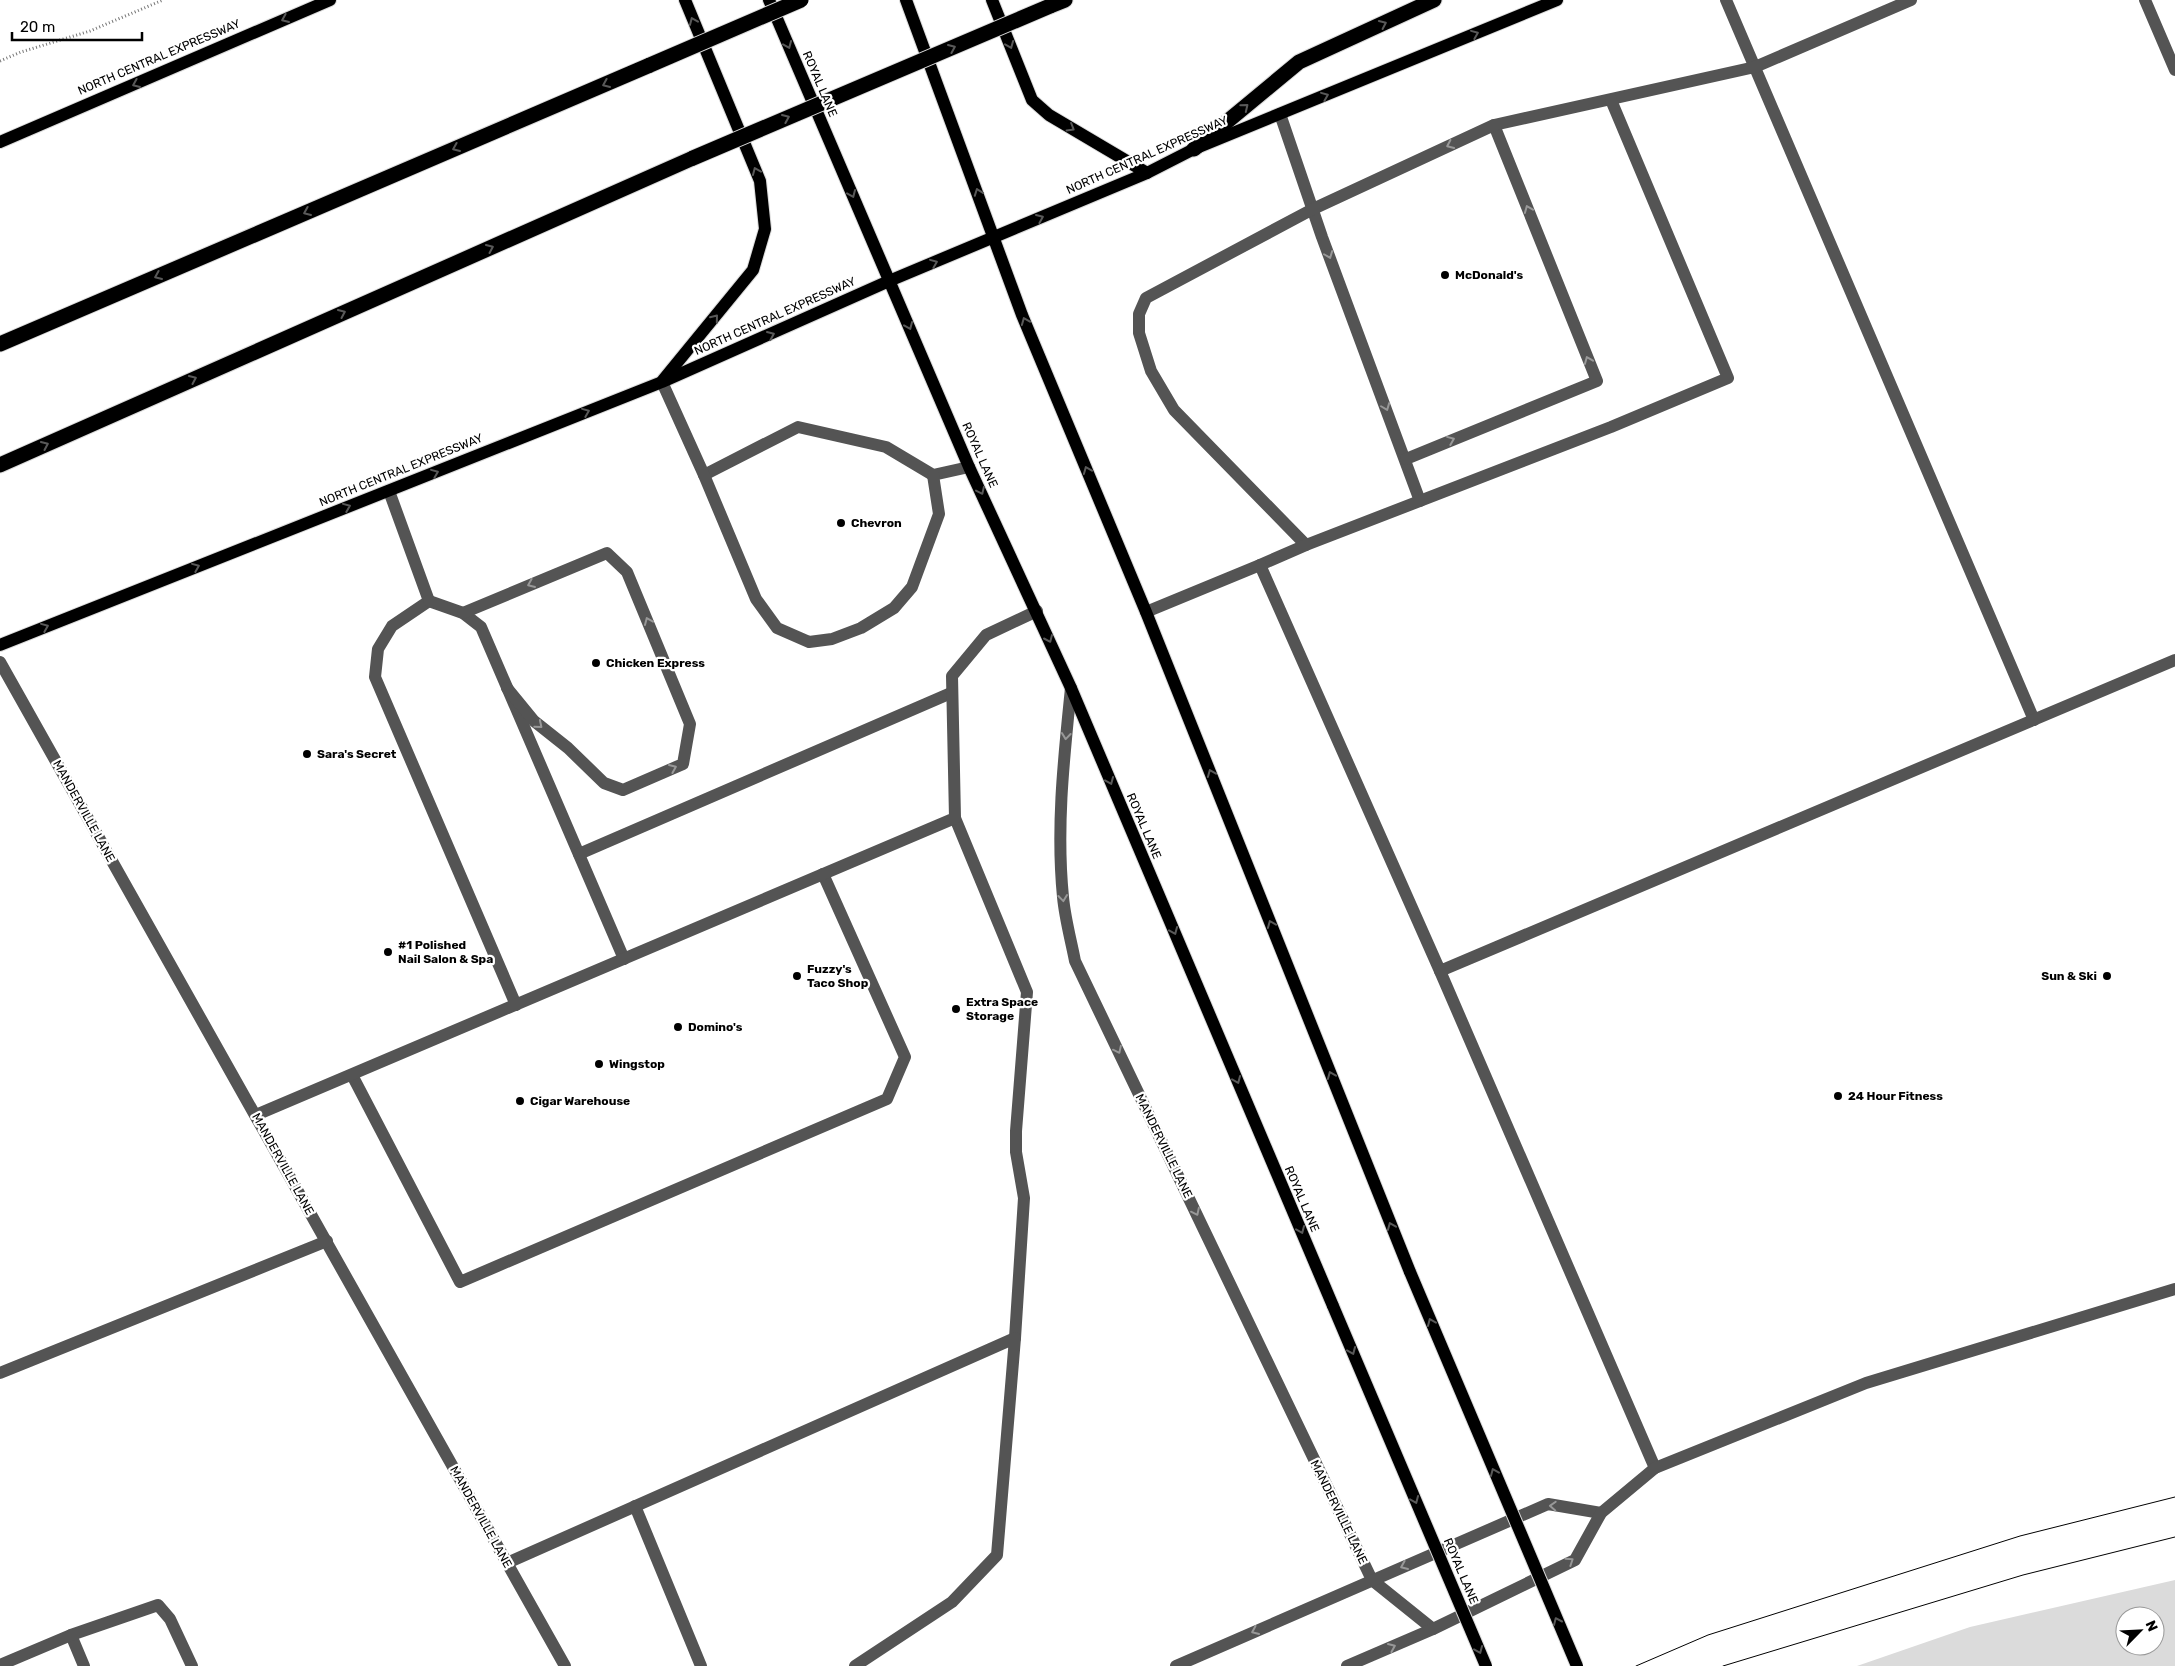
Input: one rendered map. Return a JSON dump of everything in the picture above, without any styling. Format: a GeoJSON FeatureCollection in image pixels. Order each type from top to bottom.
{"type":"FeatureCollection","features":[{"type":"Feature","properties":{"kind":"highway"},"geometry":{"type":"LineString","coordinates":[[0,344],[801,0]]}},
{"type":"Feature","properties":{"kind":"highway"},"geometry":{"type":"LineString","coordinates":[[0,465],[693,158],[1065,0]]}},
{"type":"Feature","properties":{"kind":"highway"},"geometry":{"type":"LineString","coordinates":[[1194,149],[1299,62],[1434,0]]}},
{"type":"Feature","properties":{"kind":"main road","name":"NORTH CENTRAL EXPRESSWAY"},"geometry":{"type":"LineString","coordinates":[[0,142],[330,0]]}},
{"type":"Feature","properties":{"kind":"main road"},"geometry":{"type":"LineString","coordinates":[[662,382],[753,270],[765,229],[760,181],[685,0]]}},
{"type":"Feature","properties":{"kind":"main road","name":"ROYAL LANE"},"geometry":{"type":"LineString","coordinates":[[769,0],[969,467],[1071,688],[1486,1666]]}},
{"type":"Feature","properties":{"kind":"main road"},"geometry":{"type":"LineString","coordinates":[[906,0],[1022,315],[1146,612],[1410,1272],[1577,1666]]}},
{"type":"Feature","properties":{"kind":"main road"},"geometry":{"type":"LineString","coordinates":[[992,0],[1032,100],[1049,115],[1147,173]]}},
{"type":"Feature","properties":{"kind":"main road","name":"NORTH CENTRAL EXPRESSWAY"},"geometry":{"type":"LineString","coordinates":[[0,645],[662,382],[889,281],[1147,173],[1194,149],[1557,0]]}},
{"type":"Feature","properties":{"kind":"street"},"geometry":{"type":"LineString","coordinates":[[1726,0],[2034,720]]}},
{"type":"Feature","properties":{"kind":"street"},"geometry":{"type":"LineString","coordinates":[[1306,545],[1174,410],[1151,371],[1139,334],[1139,314],[1146,298],[1313,209],[1494,125],[1755,67],[1911,0]]}},
{"type":"Feature","properties":{"kind":"street"},"geometry":{"type":"LineString","coordinates":[[2145,0],[2175,70]]}},
{"type":"Feature","properties":{"kind":"street"},"geometry":{"type":"LineString","coordinates":[[1146,612],[1306,545],[1611,427],[1728,378],[1611,100]]}},
{"type":"Feature","properties":{"kind":"street"},"geometry":{"type":"LineString","coordinates":[[1280,114],[1322,237],[1420,501]]}},
{"type":"Feature","properties":{"kind":"street"},"geometry":{"type":"LineString","coordinates":[[1406,459],[1596,381],[1494,125]]}},
{"type":"Feature","properties":{"kind":"street"},"geometry":{"type":"LineString","coordinates":[[662,382],[704,475],[756,599],[777,628],[809,642],[832,639],[861,628],[894,608],[912,587],[939,514],[933,475]]}},
{"type":"Feature","properties":{"kind":"street"},"geometry":{"type":"LineString","coordinates":[[704,475],[798,427],[886,447],[933,475],[969,467]]}},
{"type":"Feature","properties":{"kind":"street"},"geometry":{"type":"LineString","coordinates":[[389,491],[429,601]]}},
{"type":"Feature","properties":{"kind":"street"},"geometry":{"type":"LineString","coordinates":[[463,613],[607,553],[627,572],[690,724],[683,764],[623,790],[604,783],[568,748],[534,721],[507,688]]}},
{"type":"Feature","properties":{"kind":"street"},"geometry":{"type":"LineString","coordinates":[[1260,565],[1440,971],[1654,1468]]}},
{"type":"Feature","properties":{"kind":"street"},"geometry":{"type":"LineString","coordinates":[[429,601],[463,613],[481,627],[624,959]]}},
{"type":"Feature","properties":{"kind":"street"},"geometry":{"type":"LineString","coordinates":[[429,601],[392,626],[378,648],[374,676],[516,1005]]}},
{"type":"Feature","properties":{"kind":"street"},"geometry":{"type":"LineString","coordinates":[[855,1666],[952,1602],[997,1555],[1015,1338],[1024,1198],[1016,1152],[1016,1131],[1027,992],[955,818],[951,693],[952,676],[986,635],[1037,611]]}},
{"type":"Feature","properties":{"kind":"street"},"geometry":{"type":"LineString","coordinates":[[1440,971],[2175,660]]}},
{"type":"Feature","properties":{"kind":"street","name":"MANDERVILLE LANE"},"geometry":{"type":"LineString","coordinates":[[0,662],[565,1666]]}},
{"type":"Feature","properties":{"kind":"street","name":"MANDERVILLE LANE"},"geometry":{"type":"LineString","coordinates":[[1071,688],[1062,777],[1059,842],[1063,899],[1075,961],[1372,1580],[1434,1629]]}},
{"type":"Feature","properties":{"kind":"street"},"geometry":{"type":"LineString","coordinates":[[579,854],[951,693]]}},
{"type":"Feature","properties":{"kind":"street"},"geometry":{"type":"LineString","coordinates":[[256,1116],[955,818]]}},
{"type":"Feature","properties":{"kind":"street"},"geometry":{"type":"LineString","coordinates":[[352,1075],[460,1282],[887,1099],[905,1057],[823,874]]}},
{"type":"Feature","properties":{"kind":"street"},"geometry":{"type":"LineString","coordinates":[[0,1373],[327,1241]]}},
{"type":"Feature","properties":{"kind":"street"},"geometry":{"type":"LineString","coordinates":[[1348,1666],[1434,1629],[1575,1560],[1601,1513],[1654,1468],[1866,1384],[2175,1289]]}},
{"type":"Feature","properties":{"kind":"street"},"geometry":{"type":"LineString","coordinates":[[507,1562],[1015,1338]]}},
{"type":"Feature","properties":{"kind":"street","name":"MANDERVILLE LANE"},"geometry":{"type":"LineString","coordinates":[[1176,1666],[1548,1504],[1601,1513]]}},
{"type":"Feature","properties":{"kind":"street"},"geometry":{"type":"LineString","coordinates":[[635,1506],[701,1666]]}},
{"type":"Feature","properties":{"kind":"street"},"geometry":{"type":"LineString","coordinates":[[0,1665],[71,1635],[158,1605],[170,1619],[192,1666]]}},
{"type":"Feature","properties":{"kind":"street"},"geometry":{"type":"LineString","coordinates":[[71,1635],[84,1666]]}},
{"type":"Feature","properties":{"kind":"street"},"geometry":{"type":"LineString","coordinates":[[548,1636],[556,1666]]}},
{"type":"Feature","properties":{"kind":"path"},"geometry":{"type":"LineString","coordinates":[[0,61],[21,52],[90,31],[163,0]]}},
{"type":"Feature","properties":{"kind":"shaded area"},"geometry":{"type":"Polygon","coordinates":[[[2175,1580],[2175,1666],[1857,1666],[1970,1627],[2175,1580]]]}},
{"type":"Feature","properties":{"kind":"tram line"},"geometry":{"type":"LineString","coordinates":[[1636,1666],[1708,1635],[2020,1536],[2175,1497]]}},
{"type":"Feature","properties":{"kind":"tram line"},"geometry":{"type":"LineString","coordinates":[[1723,1666],[2023,1575],[2175,1537]]}},
{"type":"Feature","properties":{"kind":"place","name":"McDonald's"},"geometry":{"type":"Point","coordinates":[1445,275]}},
{"type":"Feature","properties":{"kind":"place","name":"Chevron"},"geometry":{"type":"Point","coordinates":[841,523]}},
{"type":"Feature","properties":{"kind":"place","name":"Chicken Express"},"geometry":{"type":"Point","coordinates":[596,663]}},
{"type":"Feature","properties":{"kind":"place","name":"Sara's Secret"},"geometry":{"type":"Point","coordinates":[307,754]}},
{"type":"Feature","properties":{"kind":"place","name":"#1 Polished Nail Salon & Spa"},"geometry":{"type":"Point","coordinates":[388,952]}},
{"type":"Feature","properties":{"kind":"place","name":"Fuzzy's Taco Shop"},"geometry":{"type":"Point","coordinates":[797,976]}},
{"type":"Feature","properties":{"kind":"place","name":"Sun & Ski"},"geometry":{"type":"Point","coordinates":[2107,976]}},
{"type":"Feature","properties":{"kind":"place","name":"Extra Space Storage"},"geometry":{"type":"Point","coordinates":[956,1009]}},
{"type":"Feature","properties":{"kind":"place","name":"Domino's"},"geometry":{"type":"Point","coordinates":[678,1027]}},
{"type":"Feature","properties":{"kind":"place","name":"Wingstop"},"geometry":{"type":"Point","coordinates":[599,1064]}},
{"type":"Feature","properties":{"kind":"place","name":"24 Hour Fitness"},"geometry":{"type":"Point","coordinates":[1838,1096]}},
{"type":"Feature","properties":{"kind":"place","name":"Cigar Warehouse"},"geometry":{"type":"Point","coordinates":[520,1101]}}]}
